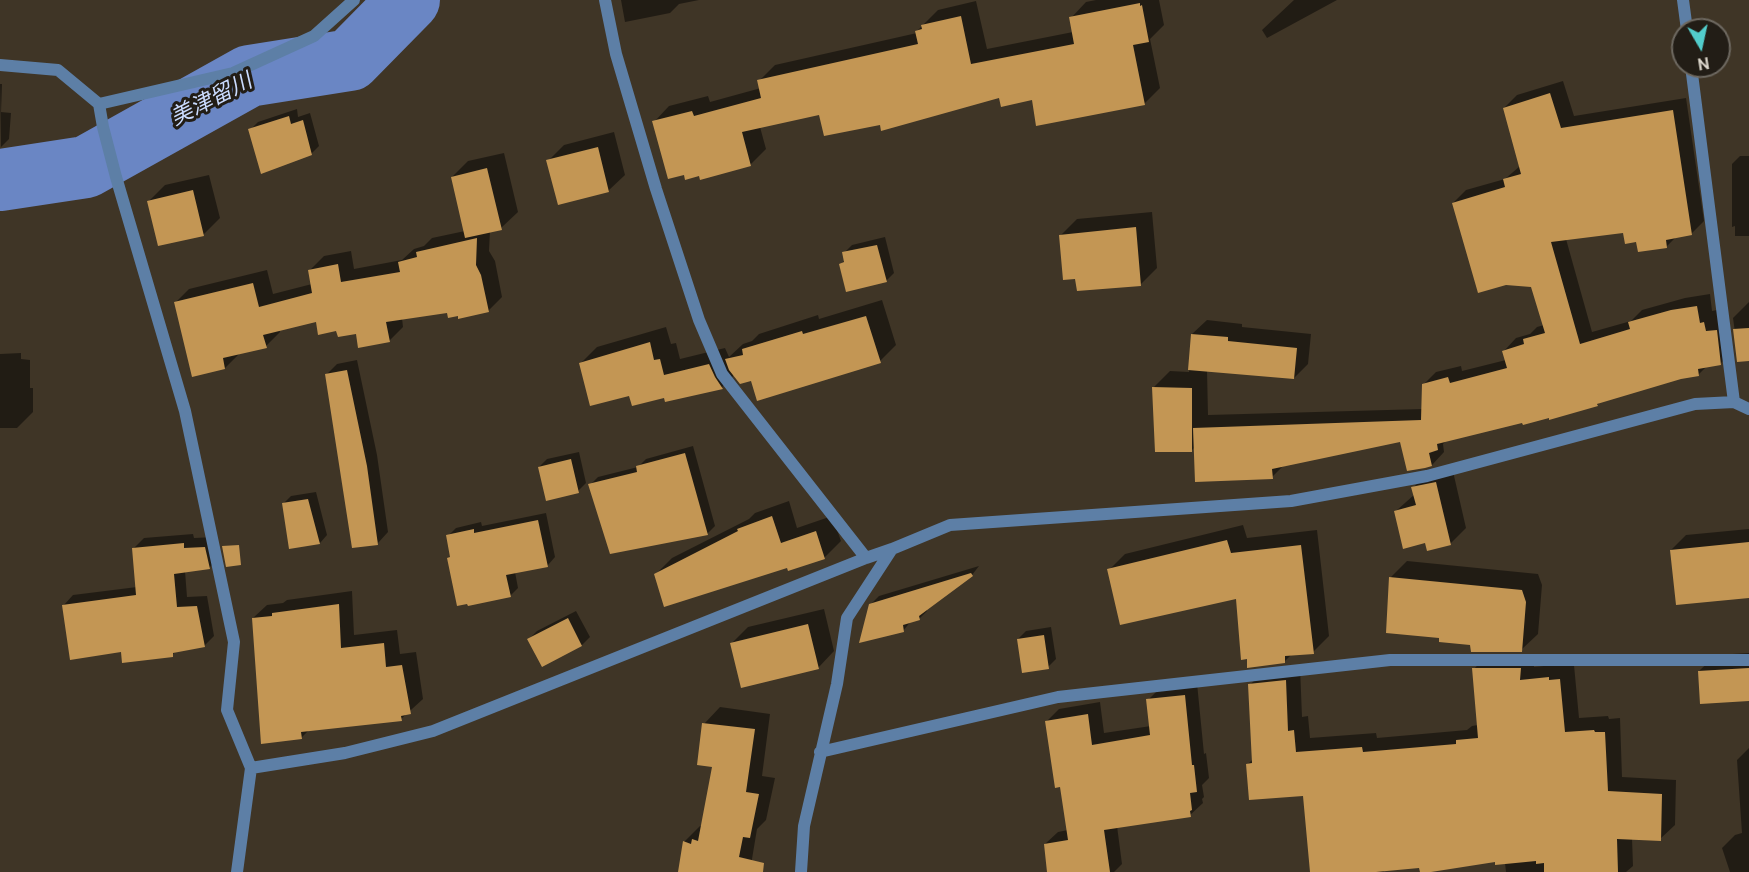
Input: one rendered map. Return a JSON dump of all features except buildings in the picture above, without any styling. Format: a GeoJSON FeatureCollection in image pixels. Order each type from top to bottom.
{"type":"FeatureCollection","features":[{"type":"Feature","properties":{"kind":"street"},"geometry":{"type":"LineString","coordinates":[[99,104],[233,73],[314,36],[354,0]]}},
{"type":"Feature","properties":{"kind":"street"},"geometry":{"type":"LineString","coordinates":[[605,0],[616,54],[656,189],[699,320],[722,374],[866,558]]}},
{"type":"Feature","properties":{"kind":"street"},"geometry":{"type":"LineString","coordinates":[[1683,0],[1685,18]]}},
{"type":"Feature","properties":{"kind":"street"},"geometry":{"type":"LineString","coordinates":[[0,65],[58,70],[99,104],[116,177],[185,411],[234,642],[227,710],[251,768],[237,872]]}},
{"type":"Feature","properties":{"kind":"street"},"geometry":{"type":"LineString","coordinates":[[1693,78],[1734,402]]}},
{"type":"Feature","properties":{"kind":"street"},"geometry":{"type":"LineString","coordinates":[[251,768],[345,753],[433,731],[950,525],[1291,501],[1427,476],[1695,404],[1734,402],[1749,409]]}},
{"type":"Feature","properties":{"kind":"street"},"geometry":{"type":"LineString","coordinates":[[801,872],[804,826],[837,684],[847,618],[892,549]]}},
{"type":"Feature","properties":{"kind":"street"},"geometry":{"type":"LineString","coordinates":[[820,752],[1058,697],[1390,660],[1749,660]]}},
{"type":"Feature","properties":{"kind":"waterway","name":"美津留川"},"geometry":{"type":"LineString","coordinates":[[0,180],[86,167],[249,76],[350,60],[409,0]]}}]}
